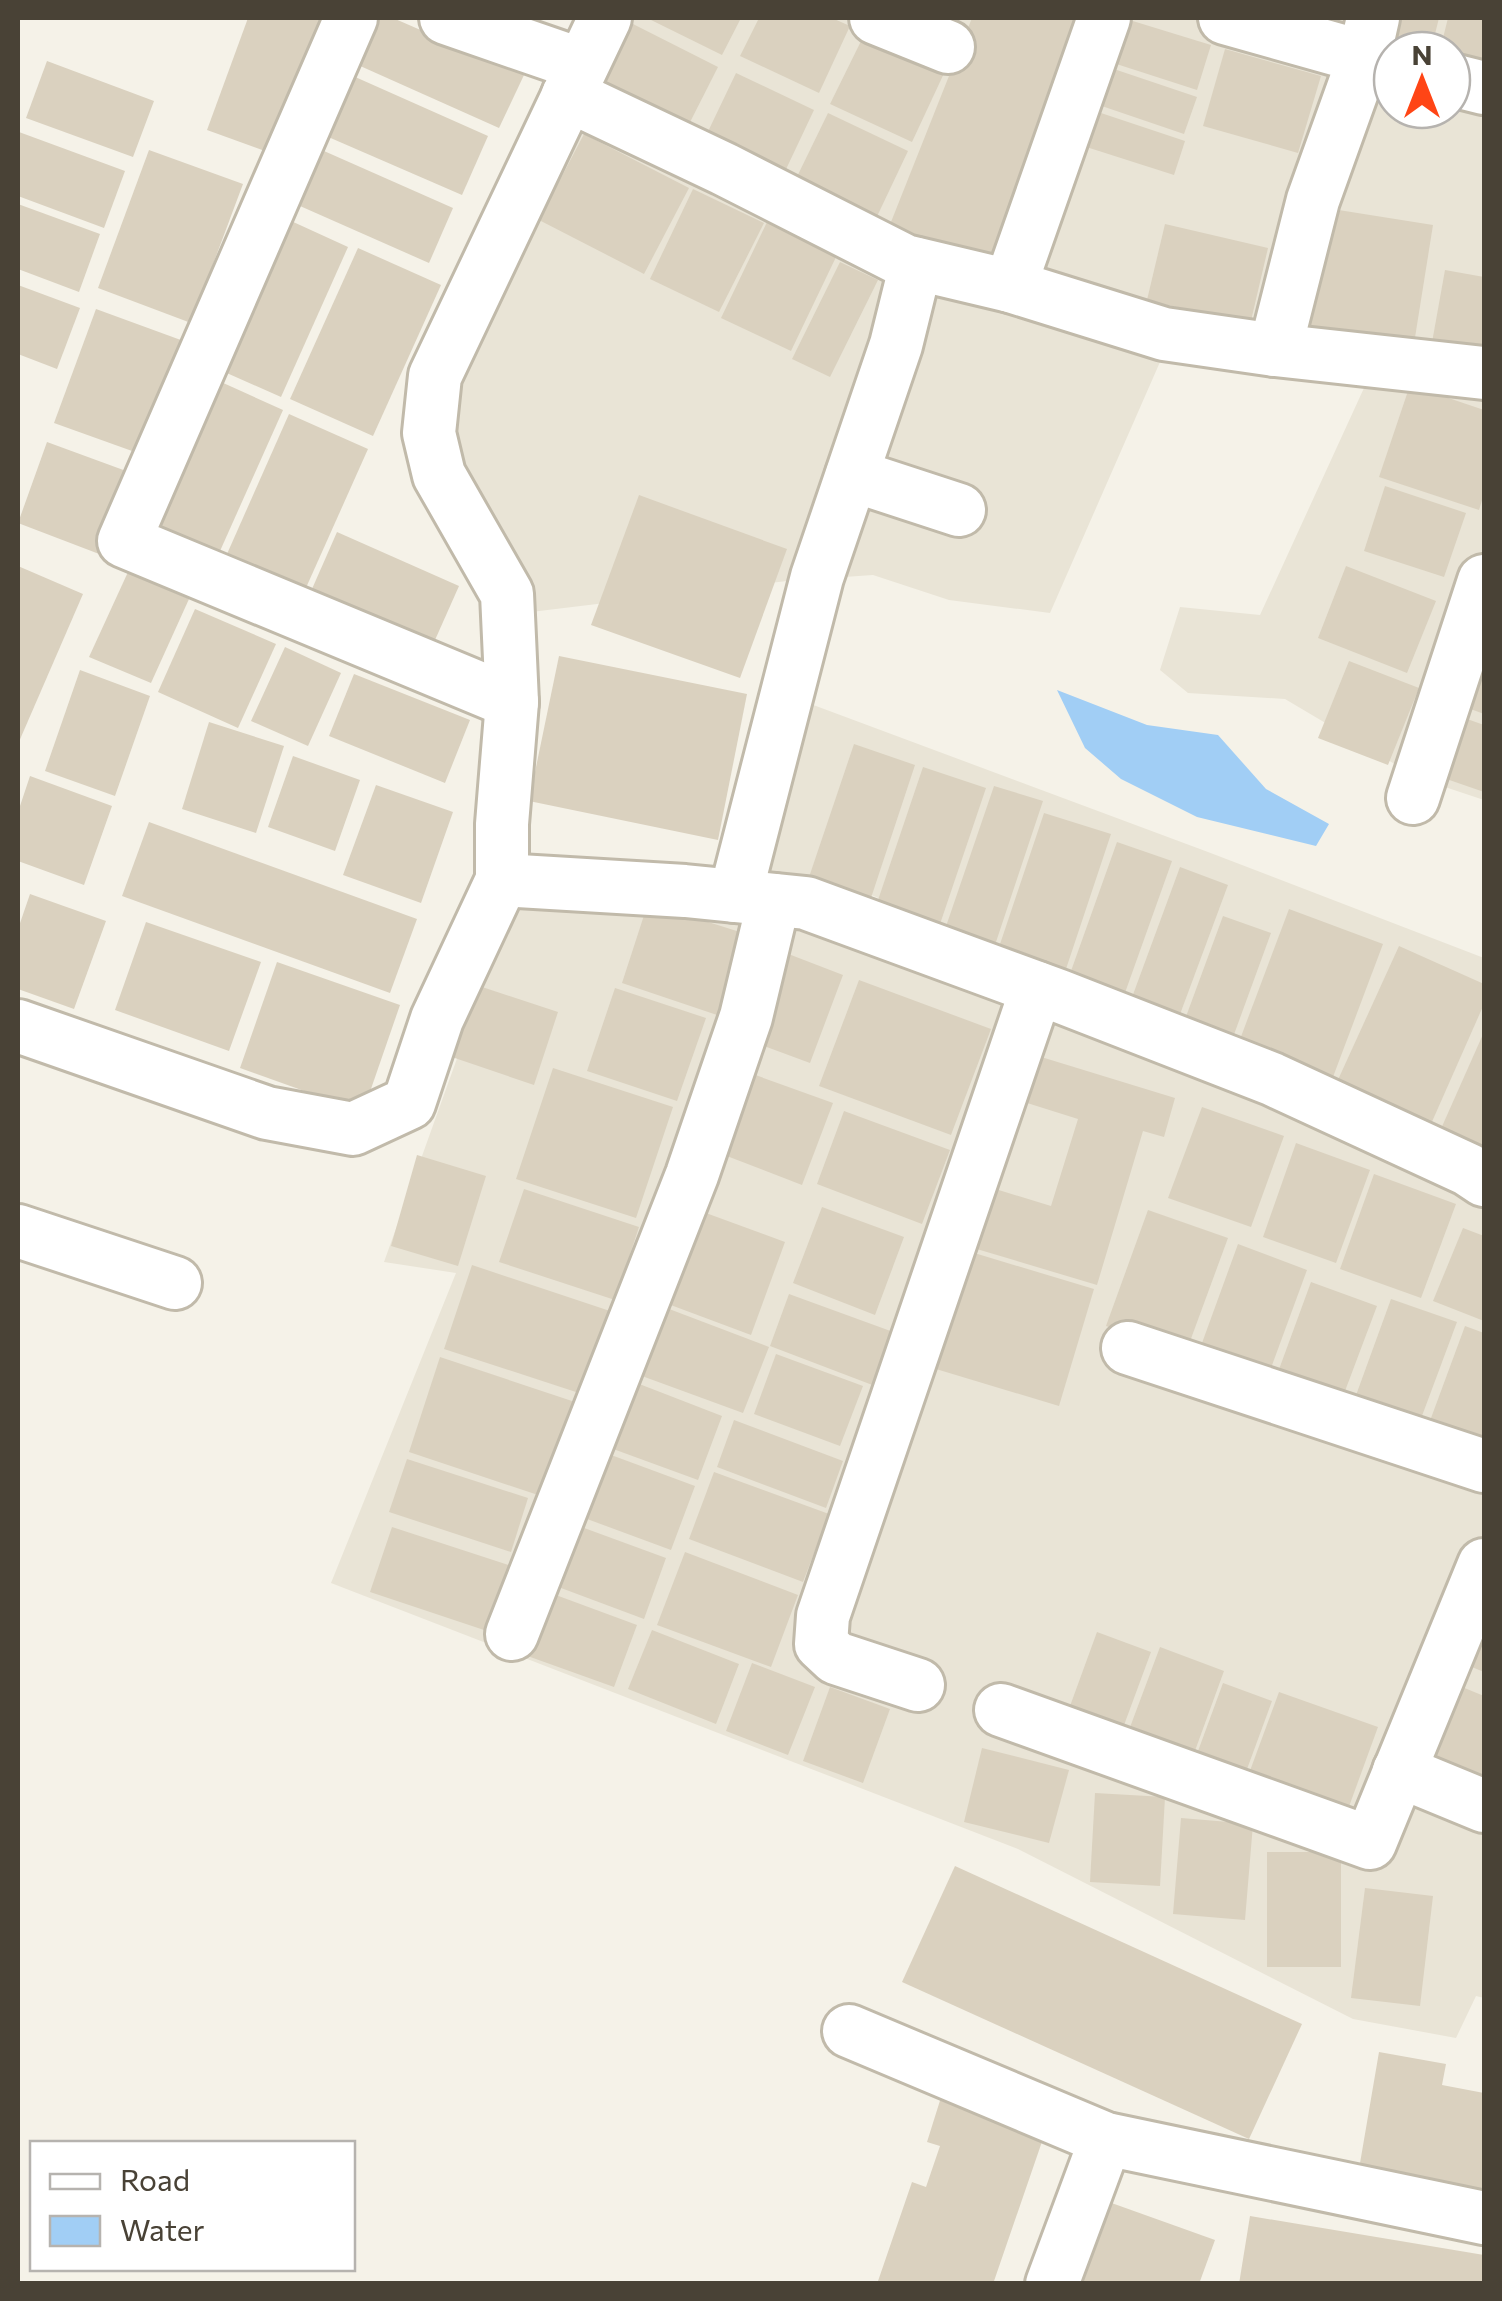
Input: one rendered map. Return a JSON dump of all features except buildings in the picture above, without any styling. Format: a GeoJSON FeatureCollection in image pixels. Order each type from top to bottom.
{"type":"FeatureCollection","features":[{"type":"Feature","properties":{"kind":"street"},"geometry":{"type":"LineString","coordinates":[[351,18],[124,541],[512,702]]}},
{"type":"Feature","properties":{"kind":"street"},"geometry":{"type":"LineString","coordinates":[[446,18],[575,80],[724,170],[905,261],[1010,286],[1164,334],[1484,373]]}},
{"type":"Feature","properties":{"kind":"street"},"geometry":{"type":"LineString","coordinates":[[18,1026],[267,1114],[353,1129],[409,1103],[437,1019],[502,880],[502,824],[512,702],[507,594],[439,474],[430,433],[435,376],[605,18]]}},
{"type":"Feature","properties":{"kind":"street"},"geometry":{"type":"LineString","coordinates":[[876,18],[948,47]]}},
{"type":"Feature","properties":{"kind":"street"},"geometry":{"type":"LineString","coordinates":[[1010,286],[1104,18]]}},
{"type":"Feature","properties":{"kind":"street"},"geometry":{"type":"LineString","coordinates":[[1226,18],[1372,46]]}},
{"type":"Feature","properties":{"kind":"street"},"geometry":{"type":"LineString","coordinates":[[1276,350],[1313,200],[1372,57]]}},
{"type":"Feature","properties":{"kind":"street"},"geometry":{"type":"LineString","coordinates":[[512,1634],[692,1175],[746,1017],[755,898],[817,577],[896,346],[916,264]]}},
{"type":"Feature","properties":{"kind":"street"},"geometry":{"type":"LineString","coordinates":[[852,476],[959,510]]}},
{"type":"Feature","properties":{"kind":"street"},"geometry":{"type":"LineString","coordinates":[[1413,798],[1484,582]]}},
{"type":"Feature","properties":{"kind":"street"},"geometry":{"type":"LineString","coordinates":[[502,880],[806,903],[1272,1079],[1470,1170],[1484,1180]]}},
{"type":"Feature","properties":{"kind":"street"},"geometry":{"type":"LineString","coordinates":[[918,1685],[836,1658],[822,1644],[823,1616],[1037,988]]}},
{"type":"Feature","properties":{"kind":"street"},"geometry":{"type":"LineString","coordinates":[[18,1232],[175,1284]]}},
{"type":"Feature","properties":{"kind":"street"},"geometry":{"type":"LineString","coordinates":[[1128,1348],[1484,1466]]}},
{"type":"Feature","properties":{"kind":"street"},"geometry":{"type":"LineString","coordinates":[[1001,1710],[1370,1844],[1484,1565]]}},
{"type":"Feature","properties":{"kind":"street"},"geometry":{"type":"LineString","coordinates":[[1400,1772],[1484,1806]]}},
{"type":"Feature","properties":{"kind":"street"},"geometry":{"type":"LineString","coordinates":[[849,2031],[1106,2139],[1484,2218]]}},
{"type":"Feature","properties":{"kind":"street"},"geometry":{"type":"LineString","coordinates":[[1052,2284],[1106,2139]]}},
{"type":"Feature","properties":{"kind":"shaded area"},"geometry":{"type":"Polygon","coordinates":[[[621,18],[1484,18],[1484,800],[1398,766],[1285,699],[1188,693],[1160,670],[1180,607],[1260,615],[1364,388],[1160,362],[1050,613],[949,600],[873,575],[787,581],[531,612],[458,446],[456,377],[621,18]]]}},
{"type":"Feature","properties":{"kind":"shaded area"},"geometry":{"type":"Polygon","coordinates":[[[808,703],[1484,958],[1484,1157],[1439,1133],[845,884],[763,871],[808,703]]]}},
{"type":"Feature","properties":{"kind":"shaded area"},"geometry":{"type":"Polygon","coordinates":[[[516,894],[796,918],[1457,1179],[1484,1199],[1484,1998],[1476,1996],[1456,2038],[1353,2019],[1018,1849],[331,1583],[456,1273],[384,1262],[516,894]]]}},
{"type":"Feature","properties":{"kind":"water"},"geometry":{"type":"Polygon","coordinates":[[[1057,690],[1147,725],[1218,735],[1266,789],[1329,824],[1316,846],[1197,817],[1121,779],[1085,748],[1057,690]]]}}]}
